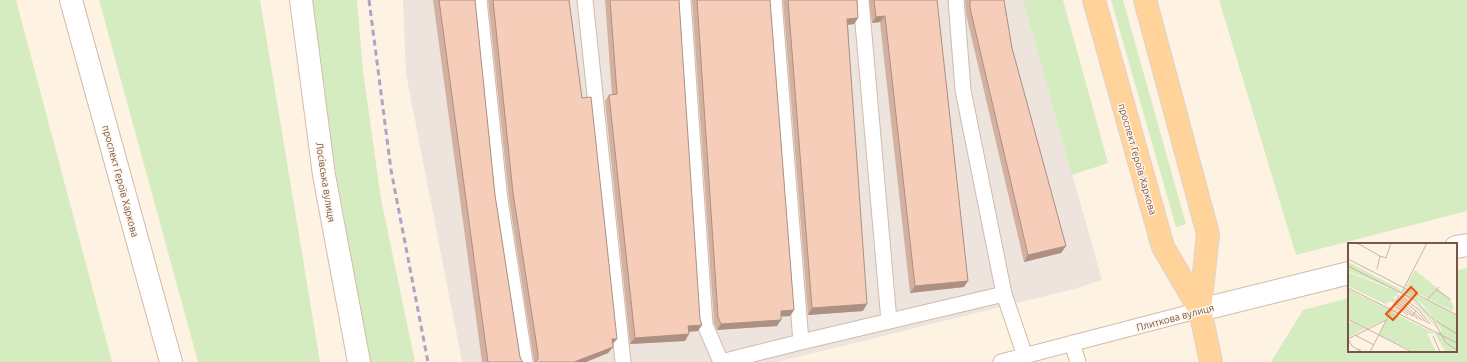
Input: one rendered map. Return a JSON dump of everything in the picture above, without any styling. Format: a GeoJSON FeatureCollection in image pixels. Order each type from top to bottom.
{"type":"FeatureCollection","features":[{"type":"Feature","properties":{"kind":"main road","name":"проспект Героїв Харкова"},"geometry":{"type":"LineString","coordinates":[[1094,0],[1163,246],[1200,310]]}},
{"type":"Feature","properties":{"kind":"main road","name":"проспект Героїв Харкова"},"geometry":{"type":"LineString","coordinates":[[1145,0],[1208,234],[1200,310],[1211,362]]}},
{"type":"Feature","properties":{"kind":"street","name":"проспект Героїв Харкова"},"geometry":{"type":"LineString","coordinates":[[71,0],[171,362]]}},
{"type":"Feature","properties":{"kind":"street","name":"Лосівська вулиця"},"geometry":{"type":"LineString","coordinates":[[301,0],[324,175],[360,362]]}},
{"type":"Feature","properties":{"kind":"street"},"geometry":{"type":"LineString","coordinates":[[1457,247],[1467,245]]}},
{"type":"Feature","properties":{"kind":"street","name":"Плиткова вулиця"},"geometry":{"type":"LineString","coordinates":[[1200,310],[1348,273]]}},
{"type":"Feature","properties":{"kind":"lane"},"geometry":{"type":"LineString","coordinates":[[479,0],[500,200],[525,362]]}},
{"type":"Feature","properties":{"kind":"lane"},"geometry":{"type":"LineString","coordinates":[[585,0],[623,362]]}},
{"type":"Feature","properties":{"kind":"lane"},"geometry":{"type":"LineString","coordinates":[[683,0],[705,325],[721,362],[1004,294]]}},
{"type":"Feature","properties":{"kind":"lane"},"geometry":{"type":"LineString","coordinates":[[774,0],[801,342]]}},
{"type":"Feature","properties":{"kind":"lane"},"geometry":{"type":"LineString","coordinates":[[861,0],[889,321]]}},
{"type":"Feature","properties":{"kind":"lane"},"geometry":{"type":"LineString","coordinates":[[956,0],[963,90],[1004,294],[1025,356]]}},
{"type":"Feature","properties":{"kind":"lane","name":"Плиткова вулиця"},"geometry":{"type":"LineString","coordinates":[[1001,362],[1200,310]]}},
{"type":"Feature","properties":{"kind":"lane"},"geometry":{"type":"LineString","coordinates":[[1072,343],[1078,362]]}},
{"type":"Feature","properties":{"kind":"shaded area"},"geometry":{"type":"Polygon","coordinates":[[[403,0],[1023,0],[1102,280],[1074,289],[777,362],[462,362],[406,74],[403,0]]]}},
{"type":"Feature","properties":{"kind":"green space"},"geometry":{"type":"Polygon","coordinates":[[[0,0],[16,0],[112,362],[0,362],[0,0]]]}},
{"type":"Feature","properties":{"kind":"green space"},"geometry":{"type":"Polygon","coordinates":[[[99,0],[260,0],[320,362],[198,362],[99,0]]]}},
{"type":"Feature","properties":{"kind":"green space"},"geometry":{"type":"Polygon","coordinates":[[[308,0],[357,0],[363,71],[381,199],[415,362],[370,362],[317,67],[308,0]]]}},
{"type":"Feature","properties":{"kind":"green space"},"geometry":{"type":"Polygon","coordinates":[[[1023,0],[1063,0],[1108,163],[1072,175],[1023,0]]]}},
{"type":"Feature","properties":{"kind":"green space"},"geometry":{"type":"Polygon","coordinates":[[[1111,0],[1123,0],[1186,224],[1176,227],[1111,0]]]}},
{"type":"Feature","properties":{"kind":"green space"},"geometry":{"type":"Polygon","coordinates":[[[1219,0],[1467,0],[1467,211],[1296,255],[1219,0]]]}},
{"type":"Feature","properties":{"kind":"green space"},"geometry":{"type":"Polygon","coordinates":[[[1467,268],[1467,362],[1271,362],[1303,310],[1348,298],[1348,352],[1457,352],[1457,271],[1467,268]]]}},
{"type":"Feature","properties":{"kind":"building"},"geometry":{"type":"Polygon","coordinates":[[[439,0],[475,0],[495,195],[520,357],[523,362],[488,362],[439,0]]]}},
{"type":"Feature","properties":{"kind":"building"},"geometry":{"type":"Polygon","coordinates":[[[493,0],[569,0],[582,98],[591,97],[617,339],[612,339],[613,347],[574,362],[535,362],[538,359],[538,354],[513,193],[493,0]]]}},
{"type":"Feature","properties":{"kind":"building"},"geometry":{"type":"Polygon","coordinates":[[[610,0],[679,0],[700,319],[702,325],[688,326],[689,334],[635,338],[609,95],[617,94],[610,0]]]}},
{"type":"Feature","properties":{"kind":"building"},"geometry":{"type":"Polygon","coordinates":[[[697,0],[770,0],[794,310],[781,311],[781,320],[721,324],[718,317],[697,0]]]}},
{"type":"Feature","properties":{"kind":"building"},"geometry":{"type":"Polygon","coordinates":[[[788,0],[857,0],[858,18],[847,19],[867,304],[812,308],[788,0]]]}},
{"type":"Feature","properties":{"kind":"building"},"geometry":{"type":"Polygon","coordinates":[[[874,0],[937,0],[968,281],[915,286],[885,16],[876,17],[874,0]]]}},
{"type":"Feature","properties":{"kind":"building"},"geometry":{"type":"Polygon","coordinates":[[[970,0],[1004,0],[1012,48],[1066,246],[1028,255],[970,8],[970,0]]]}},
{"type":"Feature","properties":{"kind":"railway"},"geometry":{"type":"LineString","coordinates":[[369,0],[391,170],[428,362]]}}]}
